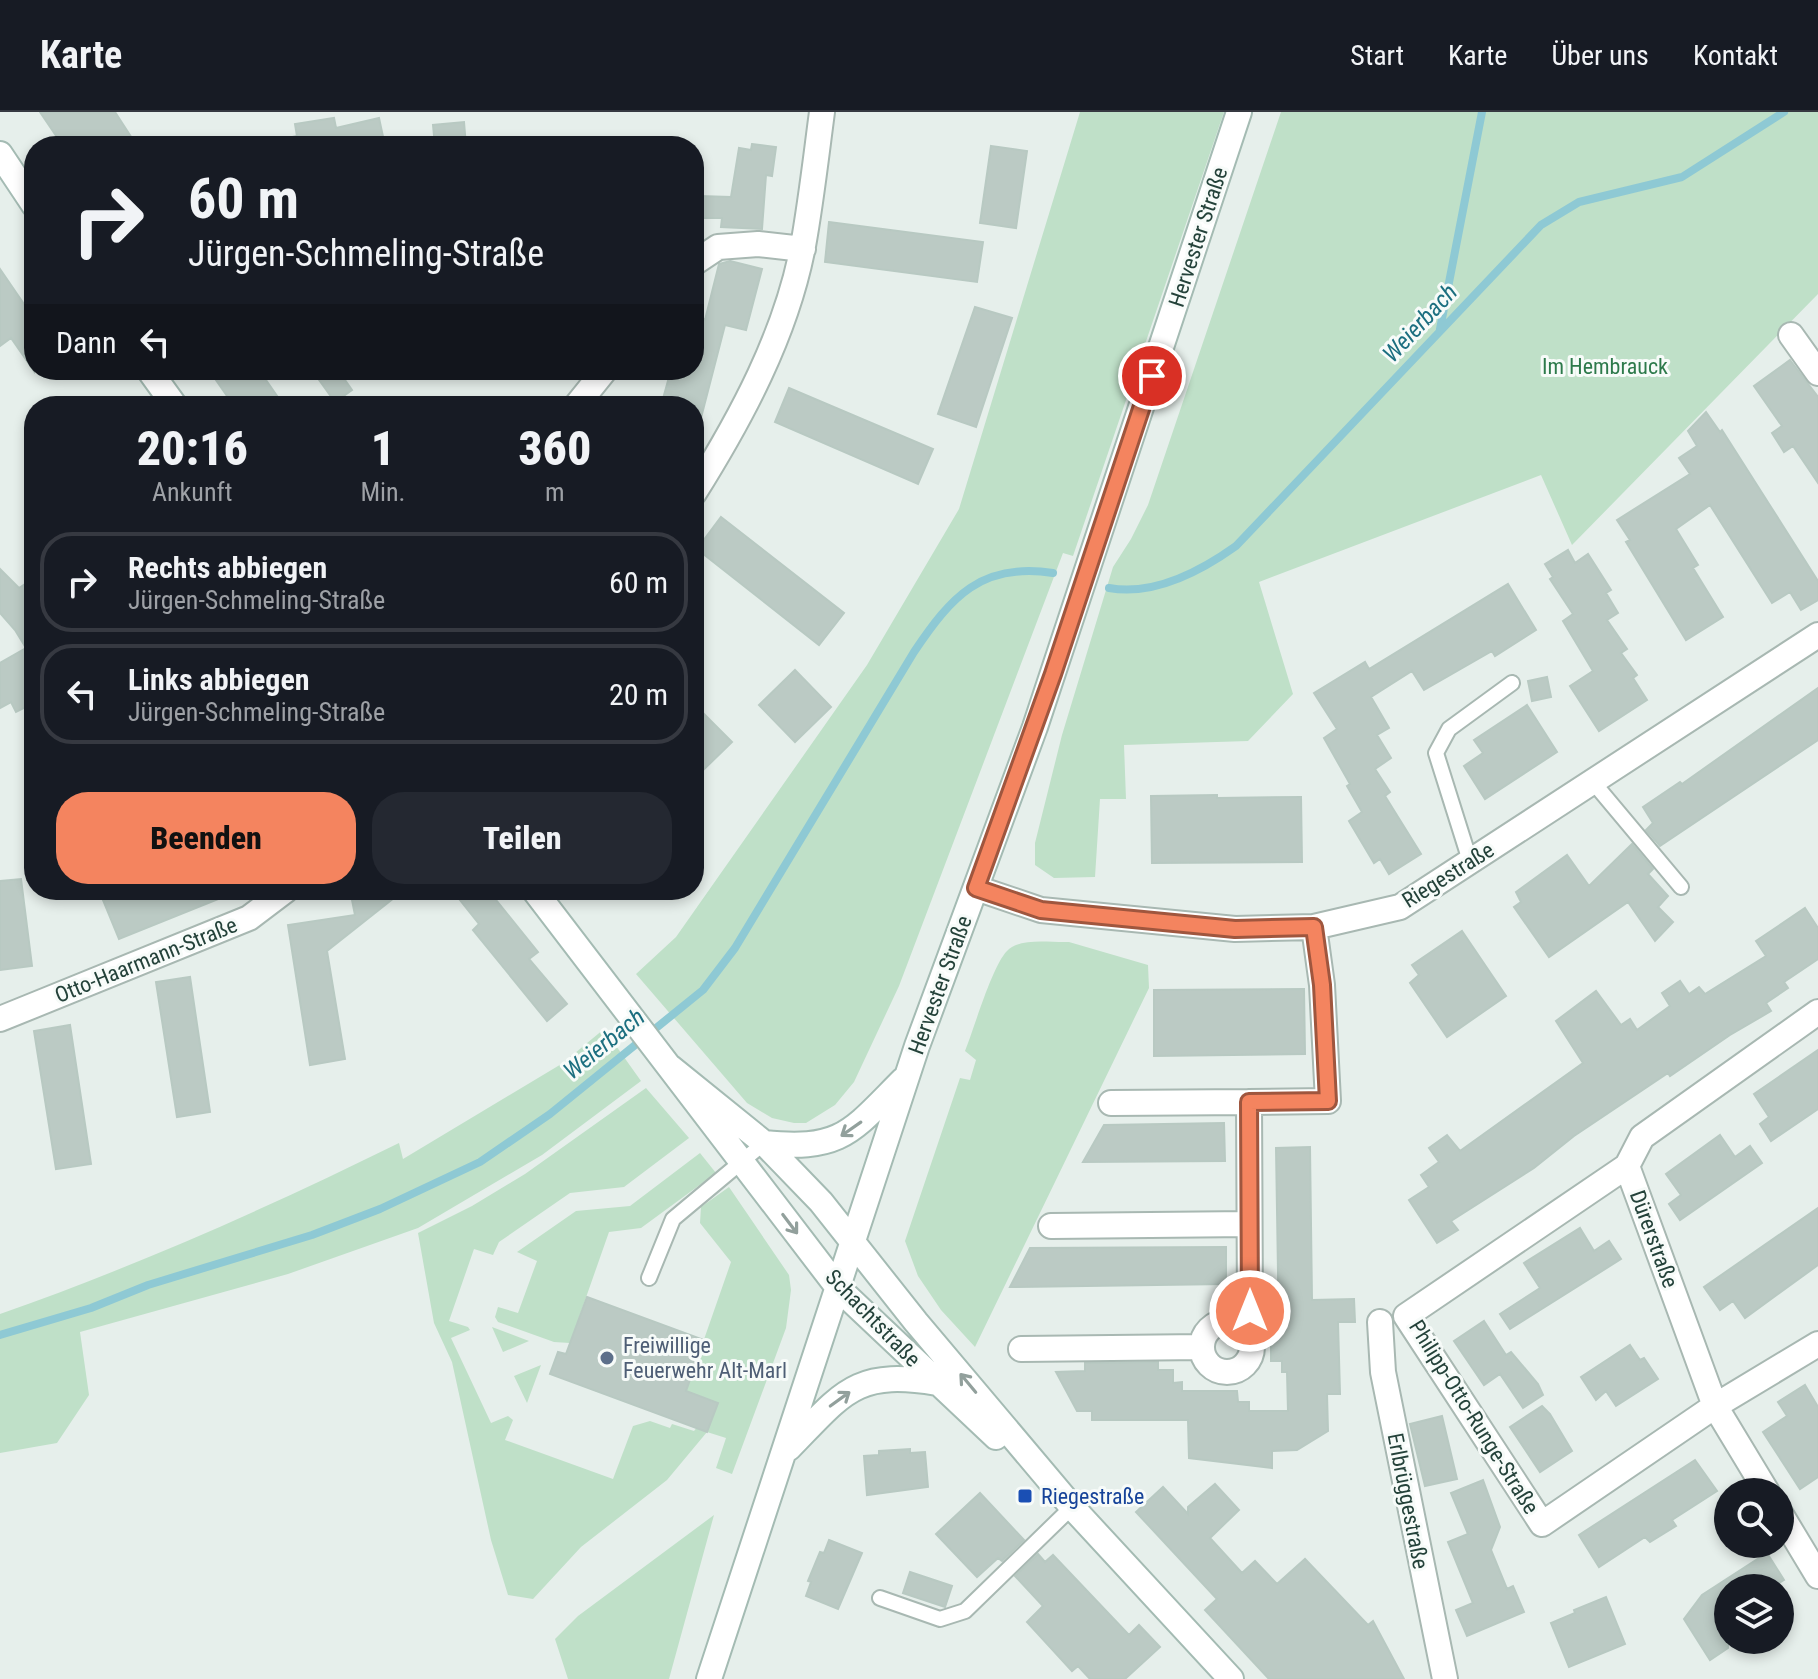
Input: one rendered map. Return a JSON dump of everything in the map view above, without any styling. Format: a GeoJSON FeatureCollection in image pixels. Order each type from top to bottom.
{"type":"FeatureCollection","features":[{"type":"Feature","properties":{"kind":"street"},"geometry":{"type":"LineString","coordinates":[[704,476],[732,429],[773,346],[803,249],[822,112]]}},
{"type":"Feature","properties":{"kind":"street","name":"Hervester Straße"},"geometry":{"type":"LineString","coordinates":[[709,1679],[907,1075],[1067,634],[1239,112]]}},
{"type":"Feature","properties":{"kind":"street"},"geometry":{"type":"LineString","coordinates":[[0,154],[24,190]]}},
{"type":"Feature","properties":{"kind":"street"},"geometry":{"type":"LineString","coordinates":[[704,256],[718,247],[758,244],[803,249]]}},
{"type":"Feature","properties":{"kind":"street"},"geometry":{"type":"LineString","coordinates":[[1791,335],[1818,373]]}},
{"type":"Feature","properties":{"kind":"street"},"geometry":{"type":"LineString","coordinates":[[584,396],[597,380]]}},
{"type":"Feature","properties":{"kind":"street","name":"Riegestraße"},"geometry":{"type":"LineString","coordinates":[[976,888],[1041,910],[1235,929],[1314,927],[1400,907],[1818,635]]}},
{"type":"Feature","properties":{"kind":"street","name":"Otto-Haarmann-Straße"},"geometry":{"type":"LineString","coordinates":[[0,1019],[249,918],[273,900]]}},
{"type":"Feature","properties":{"kind":"street","name":"Schachtstraße"},"geometry":{"type":"LineString","coordinates":[[542,900],[839,1289],[1072,1507]]}},
{"type":"Feature","properties":{"kind":"street"},"geometry":{"type":"LineString","coordinates":[[1111,1103],[1328,1101],[1322,985],[1314,927]]}},
{"type":"Feature","properties":{"kind":"street","name":"Dürerstraße"},"geometry":{"type":"LineString","coordinates":[[1759,1478],[1715,1406],[1627,1166],[1642,1137],[1818,1012]]}},
{"type":"Feature","properties":{"kind":"street","name":"Schachtstraße"},"geometry":{"type":"LineString","coordinates":[[665,1059],[764,1143],[821,1202],[916,1322],[1072,1507],[1231,1679]]}},
{"type":"Feature","properties":{"kind":"street"},"geometry":{"type":"LineString","coordinates":[[764,1143],[800,1147],[823,1144],[839,1137],[856,1127],[907,1075]]}},
{"type":"Feature","properties":{"kind":"street"},"geometry":{"type":"LineString","coordinates":[[1243,1327],[1250,1311],[1249,1102]]}},
{"type":"Feature","properties":{"kind":"street","name":"Philipp-Otto-Runge-Straße"},"geometry":{"type":"LineString","coordinates":[[1627,1166],[1406,1316],[1542,1524],[1715,1406]]}},
{"type":"Feature","properties":{"kind":"street"},"geometry":{"type":"LineString","coordinates":[[1051,1226],[1249,1224]]}},
{"type":"Feature","properties":{"kind":"street"},"geometry":{"type":"LineString","coordinates":[[1230,1321],[1243,1327],[1251,1339],[1252,1374],[1217,1370],[1206,1361],[1202,1347],[1205,1333],[1216,1324],[1230,1321]]}},
{"type":"Feature","properties":{"kind":"street","name":"Erlbrüggestraße"},"geometry":{"type":"LineString","coordinates":[[1380,1322],[1383,1372],[1445,1679]]}},
{"type":"Feature","properties":{"kind":"street"},"geometry":{"type":"LineString","coordinates":[[1715,1406],[1818,1344]]}},
{"type":"Feature","properties":{"kind":"street"},"geometry":{"type":"LineString","coordinates":[[1021,1349],[1202,1347]]}},
{"type":"Feature","properties":{"kind":"street"},"geometry":{"type":"LineString","coordinates":[[784,1453],[833,1403],[862,1383],[884,1378],[937,1383]]}},
{"type":"Feature","properties":{"kind":"street"},"geometry":{"type":"LineString","coordinates":[[1794,1536],[1818,1576]]}},
{"type":"Feature","properties":{"kind":"lane"},"geometry":{"type":"LineString","coordinates":[[1470,861],[1436,753],[1449,729],[1512,683]]}},
{"type":"Feature","properties":{"kind":"lane"},"geometry":{"type":"LineString","coordinates":[[1593,782],[1681,887]]}},
{"type":"Feature","properties":{"kind":"lane"},"geometry":{"type":"LineString","coordinates":[[649,1278],[673,1219],[764,1143]]}},
{"type":"Feature","properties":{"kind":"lane"},"geometry":{"type":"LineString","coordinates":[[880,1598],[940,1619],[965,1611],[1072,1507]]}},
{"type":"Feature","properties":{"kind":"green space"},"geometry":{"type":"Polygon","coordinates":[[[1080,112],[1224,112],[1073,556],[1063,553],[899,986],[854,1082],[835,1105],[806,1123],[772,1118],[747,1103],[636,974],[676,937],[704,900],[867,665],[959,509],[1080,112]]]}},
{"type":"Feature","properties":{"kind":"green space","name":"Im Hembrauck"},"geometry":{"type":"Polygon","coordinates":[[[1281,112],[1818,112],[1818,294],[1572,545],[1541,475],[1259,582],[1293,694],[1248,741],[1124,745],[1126,799],[1100,799],[1095,877],[1054,878],[1035,865],[1035,843],[1062,735],[1113,567],[1148,505],[1281,112]]]}},
{"type":"Feature","properties":{"kind":"green space"},"geometry":{"type":"Polygon","coordinates":[[[1069,942],[1148,965],[1149,988],[975,1347],[941,1310],[918,1276],[905,1241],[960,1078],[970,1080],[976,1060],[965,1051],[989,983],[1001,959],[1007,951],[1020,944],[1069,942]]]}},
{"type":"Feature","properties":{"kind":"green space"},"geometry":{"type":"Polygon","coordinates":[[[604,1029],[641,1081],[542,1155],[418,1228],[288,1274],[80,1332],[89,1395],[57,1443],[0,1453],[0,1314],[202,1234],[399,1143],[403,1159],[563,1063],[604,1029]]]}},
{"type":"Feature","properties":{"kind":"green space"},"geometry":{"type":"Polygon","coordinates":[[[646,1088],[689,1138],[624,1187],[570,1193],[499,1242],[493,1255],[474,1249],[449,1321],[470,1330],[451,1338],[491,1423],[508,1416],[513,1420],[505,1440],[613,1479],[633,1426],[650,1421],[694,1431],[717,1403],[686,1391],[731,1262],[700,1223],[701,1207],[729,1187],[789,1275],[791,1290],[786,1328],[732,1474],[716,1468],[726,1438],[707,1432],[667,1480],[581,1547],[533,1599],[508,1595],[491,1540],[452,1362],[434,1323],[418,1233],[472,1206],[525,1174],[646,1088]]]}},
{"type":"Feature","properties":{"kind":"green space"},"geometry":{"type":"Polygon","coordinates":[[[700,1153],[716,1173],[641,1228],[609,1232],[570,1343],[554,1342],[498,1322],[495,1317],[498,1307],[518,1313],[537,1261],[517,1252],[576,1211],[630,1206],[700,1153]]]}},
{"type":"Feature","properties":{"kind":"green space"},"geometry":{"type":"Polygon","coordinates":[[[492,1327],[529,1341],[503,1352],[492,1327]]]}},
{"type":"Feature","properties":{"kind":"green space"},"geometry":{"type":"Polygon","coordinates":[[[541,1365],[527,1403],[514,1376],[541,1365]]]}},
{"type":"Feature","properties":{"kind":"green space"},"geometry":{"type":"Polygon","coordinates":[[[714,1515],[669,1679],[568,1679],[555,1639],[578,1616],[714,1515]]]}},
{"type":"Feature","properties":{"kind":"building"},"geometry":{"type":"Polygon","coordinates":[[[40,112],[115,112],[131,136],[56,136],[40,112]]]}},
{"type":"Feature","properties":{"kind":"building"},"geometry":{"type":"Polygon","coordinates":[[[334,118],[336,128],[379,118],[383,136],[297,136],[295,124],[334,118]]]}},
{"type":"Feature","properties":{"kind":"building"},"geometry":{"type":"Polygon","coordinates":[[[464,122],[465,136],[434,136],[433,125],[464,122]]]}},
{"type":"Feature","properties":{"kind":"building"},"geometry":{"type":"Polygon","coordinates":[[[752,144],[776,147],[772,176],[766,175],[762,229],[721,227],[722,218],[704,218],[704,196],[731,197],[739,148],[751,150],[752,144]]]}},
{"type":"Feature","properties":{"kind":"building"},"geometry":{"type":"Polygon","coordinates":[[[991,146],[1027,151],[1016,228],[980,223],[991,146]]]}},
{"type":"Feature","properties":{"kind":"building"},"geometry":{"type":"Polygon","coordinates":[[[829,222],[983,242],[977,282],[825,262],[829,222]]]}},
{"type":"Feature","properties":{"kind":"building"},"geometry":{"type":"Polygon","coordinates":[[[730,261],[762,269],[746,330],[725,325],[704,406],[704,396],[664,396],[668,380],[704,380],[704,320],[719,264],[730,261]]]}},
{"type":"Feature","properties":{"kind":"building"},"geometry":{"type":"Polygon","coordinates":[[[0,269],[24,304],[24,357],[11,338],[0,346],[0,269]]]}},
{"type":"Feature","properties":{"kind":"building"},"geometry":{"type":"Polygon","coordinates":[[[975,307],[1012,318],[976,427],[938,414],[975,307]]]}},
{"type":"Feature","properties":{"kind":"building"},"geometry":{"type":"Polygon","coordinates":[[[1790,360],[1818,397],[1818,483],[1793,446],[1784,452],[1772,433],[1782,426],[1754,386],[1790,360]]]}},
{"type":"Feature","properties":{"kind":"building"},"geometry":{"type":"Polygon","coordinates":[[[216,380],[266,380],[277,396],[227,396],[216,380]]]}},
{"type":"Feature","properties":{"kind":"building"},"geometry":{"type":"Polygon","coordinates":[[[319,380],[345,380],[352,390],[344,396],[331,396],[319,380]]]}},
{"type":"Feature","properties":{"kind":"building"},"geometry":{"type":"Polygon","coordinates":[[[789,388],[933,449],[918,484],[775,422],[789,388]]]}},
{"type":"Feature","properties":{"kind":"building"},"geometry":{"type":"Polygon","coordinates":[[[1706,412],[1720,432],[1722,430],[1818,581],[1818,600],[1801,610],[1790,592],[1772,603],[1710,505],[1676,529],[1698,565],[1693,568],[1723,617],[1686,640],[1626,542],[1630,540],[1617,520],[1690,474],[1679,458],[1697,446],[1688,431],[1706,412]]]}},
{"type":"Feature","properties":{"kind":"building"},"geometry":{"type":"Polygon","coordinates":[[[721,517],[844,613],[819,645],[704,555],[704,540],[721,517]]]}},
{"type":"Feature","properties":{"kind":"building"},"geometry":{"type":"Polygon","coordinates":[[[1568,550],[1575,563],[1588,554],[1611,590],[1606,593],[1618,613],[1607,620],[1627,649],[1621,653],[1637,675],[1633,678],[1647,700],[1599,731],[1570,686],[1593,671],[1563,621],[1573,614],[1550,579],[1553,577],[1545,564],[1568,550]]]}},
{"type":"Feature","properties":{"kind":"building"},"geometry":{"type":"Polygon","coordinates":[[[0,569],[19,588],[24,585],[24,645],[0,613],[0,569]]]}},
{"type":"Feature","properties":{"kind":"building"},"geometry":{"type":"Polygon","coordinates":[[[1508,584],[1536,630],[1495,656],[1492,651],[1424,690],[1412,671],[1371,697],[1389,728],[1377,735],[1391,758],[1375,769],[1390,792],[1385,796],[1421,854],[1389,874],[1380,859],[1374,863],[1349,821],[1362,812],[1324,738],[1337,729],[1314,693],[1365,662],[1369,669],[1508,584]]]}},
{"type":"Feature","properties":{"kind":"building"},"geometry":{"type":"Polygon","coordinates":[[[24,649],[24,708],[16,712],[11,702],[0,708],[0,663],[24,649]]]}},
{"type":"Feature","properties":{"kind":"building"},"geometry":{"type":"Polygon","coordinates":[[[795,670],[831,707],[795,742],[759,705],[795,670]]]}},
{"type":"Feature","properties":{"kind":"building"},"geometry":{"type":"Polygon","coordinates":[[[1547,677],[1551,697],[1532,701],[1528,681],[1547,677]]]}},
{"type":"Feature","properties":{"kind":"building"},"geometry":{"type":"Polygon","coordinates":[[[1818,688],[1818,740],[1660,846],[1646,830],[1653,823],[1643,807],[1680,782],[1682,784],[1818,688]]]}},
{"type":"Feature","properties":{"kind":"building"},"geometry":{"type":"Polygon","coordinates":[[[1527,705],[1557,752],[1485,799],[1464,766],[1483,753],[1474,740],[1527,705]]]}},
{"type":"Feature","properties":{"kind":"building"},"geometry":{"type":"Polygon","coordinates":[[[704,714],[732,742],[704,769],[704,714]]]}},
{"type":"Feature","properties":{"kind":"building"},"geometry":{"type":"Polygon","coordinates":[[[1217,795],[1217,798],[1301,797],[1302,862],[1152,863],[1151,796],[1217,795]]]}},
{"type":"Feature","properties":{"kind":"building"},"geometry":{"type":"Polygon","coordinates":[[[1632,844],[1653,869],[1648,874],[1668,896],[1658,907],[1673,922],[1655,941],[1628,902],[1549,957],[1514,907],[1521,902],[1516,892],[1567,855],[1589,886],[1632,844]]]}},
{"type":"Feature","properties":{"kind":"building"},"geometry":{"type":"Polygon","coordinates":[[[21,879],[32,966],[0,970],[0,881],[21,879]]]}},
{"type":"Feature","properties":{"kind":"building"},"geometry":{"type":"Polygon","coordinates":[[[103,900],[216,900],[119,939],[103,900]]]}},
{"type":"Feature","properties":{"kind":"building"},"geometry":{"type":"Polygon","coordinates":[[[352,900],[391,900],[327,951],[345,1059],[310,1065],[288,925],[355,915],[352,900]]]}},
{"type":"Feature","properties":{"kind":"building"},"geometry":{"type":"Polygon","coordinates":[[[460,900],[496,900],[538,952],[529,959],[567,1004],[547,1021],[473,930],[479,924],[460,900]]]}},
{"type":"Feature","properties":{"kind":"building"},"geometry":{"type":"Polygon","coordinates":[[[1805,908],[1818,928],[1818,959],[1784,982],[1788,988],[1766,1003],[1771,1011],[1670,1076],[1668,1073],[1574,1136],[1534,1168],[1451,1221],[1458,1230],[1437,1243],[1409,1200],[1429,1187],[1421,1175],[1439,1162],[1429,1148],[1447,1135],[1460,1151],[1583,1063],[1556,1021],[1596,991],[1621,1025],[1630,1019],[1637,1030],[1670,1006],[1662,993],[1680,981],[1689,994],[1699,987],[1705,994],[1766,956],[1756,941],[1805,908]]]}},
{"type":"Feature","properties":{"kind":"building"},"geometry":{"type":"Polygon","coordinates":[[[1462,931],[1506,996],[1447,1037],[1410,983],[1419,975],[1412,965],[1462,931]]]}},
{"type":"Feature","properties":{"kind":"building"},"geometry":{"type":"Polygon","coordinates":[[[190,977],[210,1112],[177,1117],[156,982],[190,977]]]}},
{"type":"Feature","properties":{"kind":"building"},"geometry":{"type":"Polygon","coordinates":[[[1304,989],[1305,1054],[1154,1056],[1154,990],[1304,989]]]}},
{"type":"Feature","properties":{"kind":"building"},"geometry":{"type":"Polygon","coordinates":[[[70,1025],[91,1164],[56,1169],[34,1031],[70,1025]]]}},
{"type":"Feature","properties":{"kind":"building"},"geometry":{"type":"Polygon","coordinates":[[[1818,1050],[1818,1109],[1771,1141],[1760,1124],[1769,1117],[1754,1094],[1818,1050]]]}},
{"type":"Feature","properties":{"kind":"building"},"geometry":{"type":"Polygon","coordinates":[[[1224,1123],[1225,1161],[1083,1162],[1104,1125],[1224,1123]]]}},
{"type":"Feature","properties":{"kind":"building"},"geometry":{"type":"Polygon","coordinates":[[[1720,1135],[1735,1157],[1750,1146],[1762,1163],[1680,1220],[1669,1204],[1681,1195],[1666,1174],[1720,1135]]]}},
{"type":"Feature","properties":{"kind":"building"},"geometry":{"type":"Polygon","coordinates":[[[1310,1147],[1312,1300],[1354,1299],[1355,1322],[1338,1322],[1340,1394],[1327,1394],[1328,1431],[1297,1450],[1272,1451],[1272,1468],[1189,1458],[1188,1420],[1092,1420],[1092,1411],[1077,1411],[1056,1372],[1085,1371],[1085,1363],[1158,1362],[1158,1370],[1173,1370],[1173,1383],[1182,1382],[1182,1391],[1237,1391],[1238,1402],[1249,1402],[1249,1411],[1288,1411],[1287,1372],[1282,1372],[1282,1361],[1271,1361],[1271,1334],[1279,1334],[1276,1148],[1310,1147]]]}},
{"type":"Feature","properties":{"kind":"building"},"geometry":{"type":"Polygon","coordinates":[[[1818,1208],[1818,1265],[1745,1318],[1733,1301],[1720,1310],[1704,1287],[1818,1208]]]}},
{"type":"Feature","properties":{"kind":"building"},"geometry":{"type":"Polygon","coordinates":[[[1580,1228],[1594,1251],[1609,1241],[1621,1259],[1510,1329],[1500,1314],[1540,1288],[1524,1263],[1580,1228]]]}},
{"type":"Feature","properties":{"kind":"building"},"geometry":{"type":"Polygon","coordinates":[[[1226,1247],[1226,1284],[1010,1287],[1030,1248],[1226,1247]]]}},
{"type":"Feature","properties":{"kind":"building"},"geometry":{"type":"Polygon","coordinates":[[[587,1297],[704,1340],[686,1391],[718,1403],[707,1432],[550,1374],[558,1352],[566,1354],[587,1297]]]}},
{"type":"Feature","properties":{"kind":"building"},"geometry":{"type":"Polygon","coordinates":[[[1484,1321],[1506,1355],[1511,1352],[1538,1384],[1543,1395],[1523,1408],[1500,1374],[1484,1385],[1454,1341],[1484,1321]]]}},
{"type":"Feature","properties":{"kind":"building"},"geometry":{"type":"Polygon","coordinates":[[[1630,1345],[1640,1360],[1644,1358],[1658,1379],[1616,1406],[1606,1391],[1596,1400],[1581,1377],[1630,1345]]]}},
{"type":"Feature","properties":{"kind":"building"},"geometry":{"type":"Polygon","coordinates":[[[1805,1385],[1818,1407],[1818,1477],[1800,1489],[1763,1432],[1787,1416],[1778,1402],[1805,1385]]]}},
{"type":"Feature","properties":{"kind":"building"},"geometry":{"type":"Polygon","coordinates":[[[1542,1406],[1572,1451],[1540,1472],[1510,1427],[1542,1406]]]}},
{"type":"Feature","properties":{"kind":"building"},"geometry":{"type":"Polygon","coordinates":[[[1442,1416],[1457,1479],[1425,1486],[1410,1424],[1442,1416]]]}},
{"type":"Feature","properties":{"kind":"building"},"geometry":{"type":"Polygon","coordinates":[[[910,1449],[910,1453],[925,1452],[928,1487],[867,1495],[864,1456],[879,1455],[879,1451],[910,1449]]]}},
{"type":"Feature","properties":{"kind":"building"},"geometry":{"type":"Polygon","coordinates":[[[1695,1460],[1714,1487],[1714,1493],[1672,1520],[1676,1526],[1650,1542],[1645,1537],[1599,1567],[1579,1535],[1695,1460]]]}},
{"type":"Feature","properties":{"kind":"building"},"geometry":{"type":"Polygon","coordinates":[[[1483,1480],[1500,1527],[1491,1550],[1507,1589],[1513,1586],[1524,1612],[1467,1636],[1456,1610],[1473,1603],[1448,1542],[1468,1534],[1451,1493],[1483,1480]]]}},
{"type":"Feature","properties":{"kind":"building"},"geometry":{"type":"Polygon","coordinates":[[[1215,1484],[1239,1510],[1210,1538],[1242,1573],[1255,1561],[1277,1584],[1305,1559],[1368,1625],[1373,1621],[1404,1679],[1269,1679],[1205,1610],[1217,1599],[1136,1512],[1163,1487],[1188,1514],[1188,1507],[1215,1484]]]}},
{"type":"Feature","properties":{"kind":"building"},"geometry":{"type":"Polygon","coordinates":[[[980,1493],[1024,1540],[1002,1561],[998,1558],[977,1577],[936,1534],[980,1493]]]}},
{"type":"Feature","properties":{"kind":"building"},"geometry":{"type":"Polygon","coordinates":[[[829,1540],[862,1553],[838,1609],[806,1596],[811,1582],[808,1581],[820,1552],[824,1553],[829,1540]]]}},
{"type":"Feature","properties":{"kind":"building"},"geometry":{"type":"Polygon","coordinates":[[[1038,1554],[1045,1562],[1053,1555],[1129,1635],[1139,1625],[1160,1647],[1125,1679],[1090,1679],[1078,1666],[1072,1671],[1027,1622],[1043,1606],[1015,1576],[1038,1554]]]}},
{"type":"Feature","properties":{"kind":"building"},"geometry":{"type":"Polygon","coordinates":[[[1759,1558],[1770,1558],[1780,1574],[1734,1574],[1759,1558]]]}},
{"type":"Feature","properties":{"kind":"building"},"geometry":{"type":"Polygon","coordinates":[[[910,1572],[952,1586],[945,1607],[903,1593],[910,1572]]]}},
{"type":"Feature","properties":{"kind":"building"},"geometry":{"type":"Polygon","coordinates":[[[1714,1587],[1714,1654],[1719,1654],[1710,1660],[1684,1619],[1702,1595],[1714,1587]]]}},
{"type":"Feature","properties":{"kind":"building"},"geometry":{"type":"Polygon","coordinates":[[[1606,1597],[1625,1644],[1569,1667],[1551,1623],[1606,1597]]]}},
{"type":"Feature","properties":{"kind":"waterway"},"geometry":{"type":"LineString","coordinates":[[1440,329],[1482,112]]}},
{"type":"Feature","properties":{"kind":"waterway","name":"Weierbach"},"geometry":{"type":"LineString","coordinates":[[1109,588],[1126,590],[1159,585],[1208,564],[1236,546],[1541,225],[1579,202],[1682,177],[1784,112]]}},
{"type":"Feature","properties":{"kind":"waterway","name":"Weierbach"},"geometry":{"type":"LineString","coordinates":[[0,1335],[91,1308],[148,1285],[312,1235],[380,1209],[480,1162],[550,1114],[703,990],[735,948],[914,652],[941,615],[970,588],[987,579],[1006,573],[1053,573]]}},
{"type":"Feature","properties":{"kind":"place","name":"Freiwillige Feuerwehr Alt-Marl"},"geometry":{"type":"Point","coordinates":[607,1358]}},
{"type":"Feature","properties":{"kind":"place","name":"Riegestraße"},"geometry":{"type":"Point","coordinates":[1025,1496]}},
{"type":"Feature","properties":{"kind":"route"},"geometry":{"type":"LineString","coordinates":[[1152,376],[1035,727],[976,888],[1041,910],[1235,929],[1314,927],[1322,985],[1328,1101],[1249,1102],[1250,1311]]}}]}
